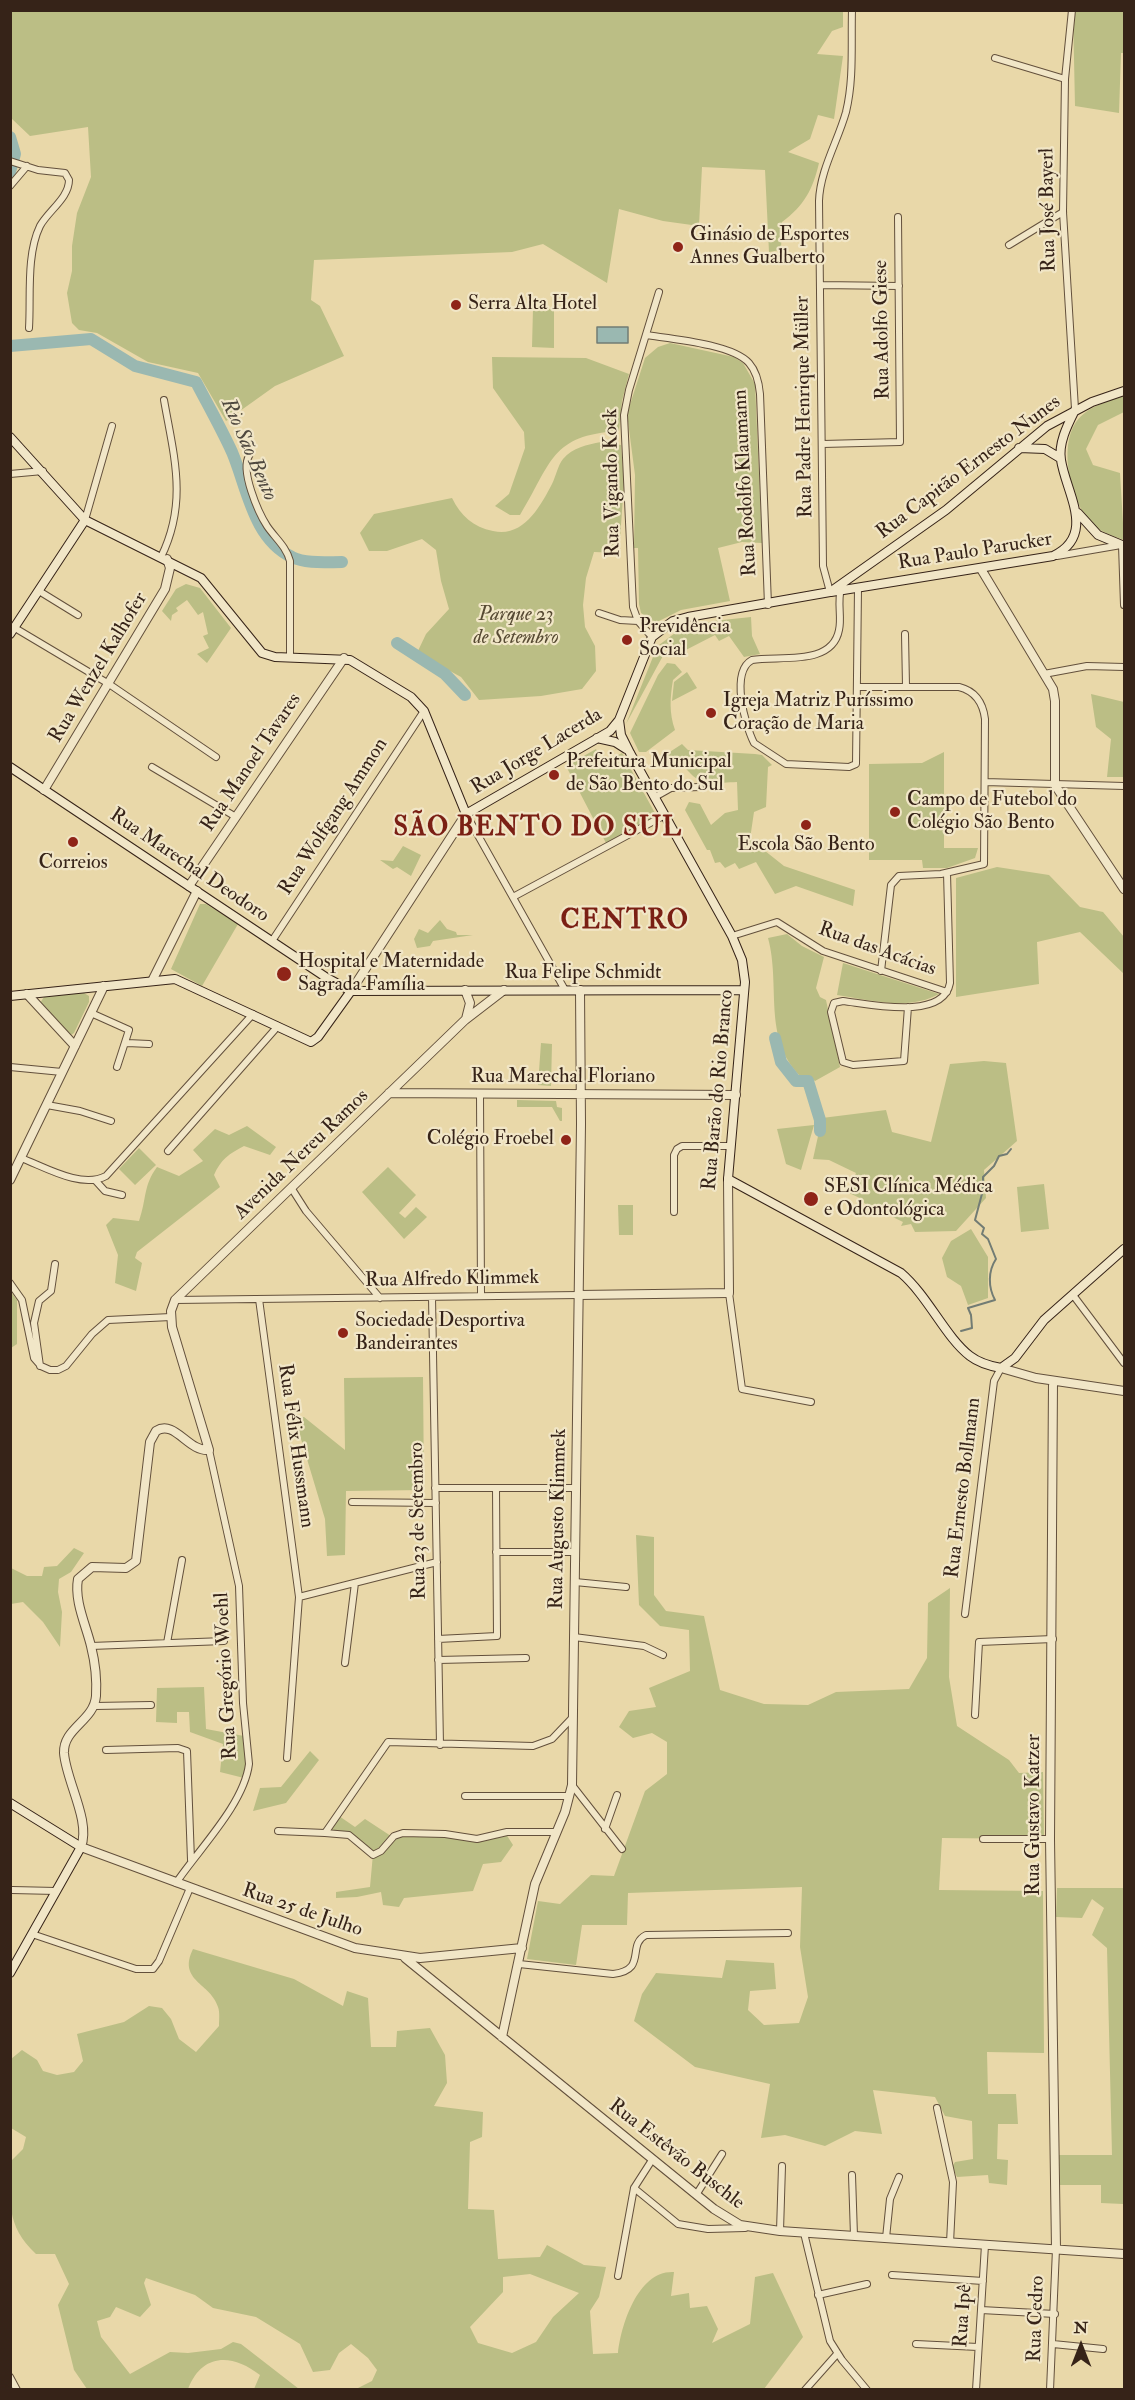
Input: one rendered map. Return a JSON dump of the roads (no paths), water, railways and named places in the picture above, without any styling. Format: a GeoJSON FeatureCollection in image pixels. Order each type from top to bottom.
{"type":"FeatureCollection","features":[{"type":"Feature","properties":{"kind":"main road","name":"Rua Capitão Ernesto Nunes"},"geometry":{"type":"LineString","coordinates":[[652,637],[666,625],[680,619],[827,593],[841,586],[853,574],[946,510],[1047,426],[1075,410],[1125,391]]}},
{"type":"Feature","properties":{"kind":"main road"},"geometry":{"type":"LineString","coordinates":[[1053,556],[1065,549],[1077,528],[1075,509],[1060,458],[1066,429],[1075,410]]}},
{"type":"Feature","properties":{"kind":"main road"},"geometry":{"type":"LineString","coordinates":[[10,437],[85,520],[181,566],[208,584],[258,650],[271,656],[344,658],[362,665],[411,697],[424,711],[466,814]]}},
{"type":"Feature","properties":{"kind":"main road"},"geometry":{"type":"LineString","coordinates":[[1019,448],[1045,449],[1060,458]]}},
{"type":"Feature","properties":{"kind":"main road"},"geometry":{"type":"LineString","coordinates":[[1075,509],[1098,535],[1123,544]]}},
{"type":"Feature","properties":{"kind":"main road"},"geometry":{"type":"LineString","coordinates":[[13,631],[85,520]]}},
{"type":"Feature","properties":{"kind":"main road","name":"Rua Paulo Parucker"},"geometry":{"type":"LineString","coordinates":[[841,586],[858,588],[1053,556]]}},
{"type":"Feature","properties":{"kind":"main road"},"geometry":{"type":"LineString","coordinates":[[853,574],[851,583],[858,588]]}},
{"type":"Feature","properties":{"kind":"main road"},"geometry":{"type":"LineString","coordinates":[[619,720],[652,637]]}},
{"type":"Feature","properties":{"kind":"main road","name":"Rua Jorge Lacerda"},"geometry":{"type":"LineString","coordinates":[[466,814],[610,731],[619,720]]}},
{"type":"Feature","properties":{"kind":"main road","name":"Rua Barão do Rio Branco"},"geometry":{"type":"LineString","coordinates":[[619,720],[621,735],[630,753],[732,936],[742,960],[744,990],[728,1179]]}},
{"type":"Feature","properties":{"kind":"main road"},"geometry":{"type":"LineString","coordinates":[[596,738],[615,742],[630,753]]}},
{"type":"Feature","properties":{"kind":"main road","name":"Rua Marechal Deodoro"},"geometry":{"type":"LineString","coordinates":[[10,767],[351,991]]}},
{"type":"Feature","properties":{"kind":"main road"},"geometry":{"type":"LineString","coordinates":[[10,996],[153,979],[181,981],[307,1041],[314,1041],[351,991]]}},
{"type":"Feature","properties":{"kind":"main road","name":"Rua Felipe Schmidt"},"geometry":{"type":"LineString","coordinates":[[351,991],[744,990]]}},
{"type":"Feature","properties":{"kind":"main road"},"geometry":{"type":"LineString","coordinates":[[728,1179],[901,1273],[919,1291],[965,1352],[981,1363],[1001,1368],[1015,1358],[1044,1320],[1125,1249]]}},
{"type":"Feature","properties":{"kind":"main road"},"geometry":{"type":"LineString","coordinates":[[10,1803],[81,1846],[10,1973]]}},
{"type":"Feature","properties":{"kind":"street","name":"Rua Padre Henrique Müller"},"geometry":{"type":"LineString","coordinates":[[827,593],[823,566],[819,194],[849,98],[852,10]]}},
{"type":"Feature","properties":{"kind":"street","name":"Rua José Bayerl"},"geometry":{"type":"LineString","coordinates":[[1072,10],[1065,79],[1063,212],[1075,410]]}},
{"type":"Feature","properties":{"kind":"street"},"geometry":{"type":"LineString","coordinates":[[995,58],[1065,79]]}},
{"type":"Feature","properties":{"kind":"street"},"geometry":{"type":"LineString","coordinates":[[10,161],[65,173],[69,183],[67,192],[44,221],[37,237],[29,328]]}},
{"type":"Feature","properties":{"kind":"street"},"geometry":{"type":"LineString","coordinates":[[10,186],[27,166]]}},
{"type":"Feature","properties":{"kind":"street"},"geometry":{"type":"LineString","coordinates":[[1009,245],[1063,212]]}},
{"type":"Feature","properties":{"kind":"street","name":"Rua Adolfo Giese"},"geometry":{"type":"LineString","coordinates":[[823,444],[900,442],[898,217]]}},
{"type":"Feature","properties":{"kind":"street"},"geometry":{"type":"LineString","coordinates":[[820,285],[899,286]]}},
{"type":"Feature","properties":{"kind":"street","name":"Rua Vigando Kock"},"geometry":{"type":"LineString","coordinates":[[652,637],[638,621],[632,599],[630,508],[624,425],[629,390],[659,292]]}},
{"type":"Feature","properties":{"kind":"street","name":"Rua Rodolfo Klaumann"},"geometry":{"type":"LineString","coordinates":[[646,335],[730,352],[748,362],[756,375],[760,394],[768,604]]}},
{"type":"Feature","properties":{"kind":"street"},"geometry":{"type":"LineString","coordinates":[[164,400],[179,491],[164,558]]}},
{"type":"Feature","properties":{"kind":"street"},"geometry":{"type":"LineString","coordinates":[[85,520],[112,426]]}},
{"type":"Feature","properties":{"kind":"street"},"geometry":{"type":"LineString","coordinates":[[249,456],[245,462],[246,470],[261,515],[288,553],[290,561],[290,657]]}},
{"type":"Feature","properties":{"kind":"street"},"geometry":{"type":"LineString","coordinates":[[10,474],[43,471]]}},
{"type":"Feature","properties":{"kind":"street"},"geometry":{"type":"LineString","coordinates":[[1123,544],[1125,605]]}},
{"type":"Feature","properties":{"kind":"street","name":"Rua Paulo Parucker"},"geometry":{"type":"LineString","coordinates":[[1053,556],[1123,544]]}},
{"type":"Feature","properties":{"kind":"street","name":"Rua Wenzel Kalhofer"},"geometry":{"type":"LineString","coordinates":[[44,790],[165,590],[170,568],[164,558]]}},
{"type":"Feature","properties":{"kind":"street"},"geometry":{"type":"LineString","coordinates":[[981,569],[1044,674],[1055,701],[1055,785],[1125,889]]}},
{"type":"Feature","properties":{"kind":"street"},"geometry":{"type":"LineString","coordinates":[[841,586],[838,603],[840,630],[825,651],[807,656],[752,660],[743,667],[740,686],[754,744],[786,764],[849,767],[856,764],[858,588]]}},
{"type":"Feature","properties":{"kind":"street"},"geometry":{"type":"LineString","coordinates":[[39,591],[78,615]]}},
{"type":"Feature","properties":{"kind":"street"},"geometry":{"type":"LineString","coordinates":[[827,593],[838,603]]}},
{"type":"Feature","properties":{"kind":"street"},"geometry":{"type":"LineString","coordinates":[[599,613],[620,620],[638,621]]}},
{"type":"Feature","properties":{"kind":"street"},"geometry":{"type":"LineString","coordinates":[[13,631],[109,684],[216,758]]}},
{"type":"Feature","properties":{"kind":"street"},"geometry":{"type":"LineString","coordinates":[[905,634],[906,686]]}},
{"type":"Feature","properties":{"kind":"street","name":"Rua Manoel Tavares"},"geometry":{"type":"LineString","coordinates":[[189,886],[344,658]]}},
{"type":"Feature","properties":{"kind":"street"},"geometry":{"type":"LineString","coordinates":[[1044,674],[1087,666],[1125,667]]}},
{"type":"Feature","properties":{"kind":"street"},"geometry":{"type":"LineString","coordinates":[[858,687],[959,687],[975,696],[985,713],[984,864],[946,873],[905,875],[892,882],[881,971]]}},
{"type":"Feature","properties":{"kind":"street","name":"Rua Wolfgang Ammon"},"geometry":{"type":"LineString","coordinates":[[272,941],[424,711]]}},
{"type":"Feature","properties":{"kind":"street"},"geometry":{"type":"LineString","coordinates":[[152,767],[236,817]]}},
{"type":"Feature","properties":{"kind":"street"},"geometry":{"type":"LineString","coordinates":[[985,782],[1125,786]]}},
{"type":"Feature","properties":{"kind":"street"},"geometry":{"type":"LineString","coordinates":[[655,797],[671,788],[700,787]]}},
{"type":"Feature","properties":{"kind":"street"},"geometry":{"type":"LineString","coordinates":[[466,814],[564,990]]}},
{"type":"Feature","properties":{"kind":"street","name":"Rua Jorge Lacerda"},"geometry":{"type":"LineString","coordinates":[[351,991],[466,814]]}},
{"type":"Feature","properties":{"kind":"street"},"geometry":{"type":"LineString","coordinates":[[513,897],[665,815]]}},
{"type":"Feature","properties":{"kind":"street"},"geometry":{"type":"LineString","coordinates":[[908,1007],[904,1061],[846,1064],[840,1054],[831,1012],[834,1003],[843,1001],[908,1007],[933,1003],[947,992],[950,983],[946,873]]}},
{"type":"Feature","properties":{"kind":"street"},"geometry":{"type":"LineString","coordinates":[[153,979],[197,891]]}},
{"type":"Feature","properties":{"kind":"street","name":"Rua das Acácias"},"geometry":{"type":"LineString","coordinates":[[732,936],[777,922],[813,947],[947,992]]}},
{"type":"Feature","properties":{"kind":"street"},"geometry":{"type":"LineString","coordinates":[[10,1180],[104,986]]}},
{"type":"Feature","properties":{"kind":"street"},"geometry":{"type":"LineString","coordinates":[[465,990],[470,1009],[465,1020]]}},
{"type":"Feature","properties":{"kind":"street","name":"Avenida Nereu Ramos"},"geometry":{"type":"LineString","coordinates":[[175,1300],[465,1020],[504,990]]}},
{"type":"Feature","properties":{"kind":"street","name":"Rua Augusto Klimmek"},"geometry":{"type":"LineString","coordinates":[[502,2037],[535,1884],[557,1832],[572,1785],[579,1295],[580,990]]}},
{"type":"Feature","properties":{"kind":"street"},"geometry":{"type":"LineString","coordinates":[[27,994],[75,1046]]}},
{"type":"Feature","properties":{"kind":"street"},"geometry":{"type":"LineString","coordinates":[[91,1013],[128,1029],[130,1032],[117,1067]]}},
{"type":"Feature","properties":{"kind":"street"},"geometry":{"type":"LineString","coordinates":[[21,1158],[75,1178],[95,1180],[106,1176],[254,1014]]}},
{"type":"Feature","properties":{"kind":"street"},"geometry":{"type":"LineString","coordinates":[[168,1151],[278,1026]]}},
{"type":"Feature","properties":{"kind":"street"},"geometry":{"type":"LineString","coordinates":[[127,1043],[149,1044]]}},
{"type":"Feature","properties":{"kind":"street"},"geometry":{"type":"LineString","coordinates":[[10,1067],[62,1072]]}},
{"type":"Feature","properties":{"kind":"street","name":"Rua Marechal Floriano"},"geometry":{"type":"LineString","coordinates":[[389,1093],[736,1095]]}},
{"type":"Feature","properties":{"kind":"street"},"geometry":{"type":"LineString","coordinates":[[480,1094],[481,1296]]}},
{"type":"Feature","properties":{"kind":"street"},"geometry":{"type":"LineString","coordinates":[[47,1105],[111,1120]]}},
{"type":"Feature","properties":{"kind":"street"},"geometry":{"type":"LineString","coordinates":[[674,1212],[674,1155],[677,1149],[682,1146],[731,1146]]}},
{"type":"Feature","properties":{"kind":"street","name":"Rua Barão do Rio Branco"},"geometry":{"type":"LineString","coordinates":[[728,1179],[729,1293],[742,1389],[811,1402]]}},
{"type":"Feature","properties":{"kind":"street"},"geometry":{"type":"LineString","coordinates":[[95,1180],[105,1191],[122,1195]]}},
{"type":"Feature","properties":{"kind":"street"},"geometry":{"type":"LineString","coordinates":[[292,1189],[306,1210],[380,1298]]}},
{"type":"Feature","properties":{"kind":"street"},"geometry":{"type":"LineString","coordinates":[[40,1366],[34,1323],[39,1301],[51,1291],[55,1264]]}},
{"type":"Feature","properties":{"kind":"street"},"geometry":{"type":"LineString","coordinates":[[10,1283],[22,1300],[30,1349],[40,1366],[54,1371],[66,1366],[97,1329],[113,1318],[171,1317]]}},
{"type":"Feature","properties":{"kind":"street","name":"Rua Alfredo Klimmek"},"geometry":{"type":"LineString","coordinates":[[175,1300],[729,1293]]}},
{"type":"Feature","properties":{"kind":"street"},"geometry":{"type":"LineString","coordinates":[[1073,1295],[1125,1363]]}},
{"type":"Feature","properties":{"kind":"street","name":"Rua 23 de Setembro"},"geometry":{"type":"LineString","coordinates":[[432,1297],[440,1745]]}},
{"type":"Feature","properties":{"kind":"street","name":"Rua Félix Hussmann"},"geometry":{"type":"LineString","coordinates":[[259,1299],[299,1597],[287,1758]]}},
{"type":"Feature","properties":{"kind":"street"},"geometry":{"type":"LineString","coordinates":[[81,1846],[83,1830],[66,1764],[64,1745],[71,1732],[88,1716],[94,1706],[96,1683],[91,1646],[78,1595],[78,1579],[84,1571],[92,1567],[126,1569],[136,1561],[153,1434],[159,1428],[167,1428],[190,1445],[209,1449],[171,1317],[175,1300]]}},
{"type":"Feature","properties":{"kind":"street"},"geometry":{"type":"LineString","coordinates":[[1001,1368],[1053,1381],[1125,1391]]}},
{"type":"Feature","properties":{"kind":"street","name":"Rua Ernesto Bollmann"},"geometry":{"type":"LineString","coordinates":[[965,1614],[994,1381],[1001,1368]]}},
{"type":"Feature","properties":{"kind":"street","name":"Rua Gustavo Katzer"},"geometry":{"type":"LineString","coordinates":[[1053,1381],[1050,1839],[1056,2249]]}},
{"type":"Feature","properties":{"kind":"street","name":"Rua Gregório Woehl"},"geometry":{"type":"LineString","coordinates":[[176,1883],[228,1814],[248,1773],[249,1764],[243,1703],[239,1586],[209,1449]]}},
{"type":"Feature","properties":{"kind":"street"},"geometry":{"type":"LineString","coordinates":[[435,1488],[575,1488]]}},
{"type":"Feature","properties":{"kind":"street"},"geometry":{"type":"LineString","coordinates":[[438,1639],[497,1636],[496,1488]]}},
{"type":"Feature","properties":{"kind":"street"},"geometry":{"type":"LineString","coordinates":[[352,1502],[436,1503]]}},
{"type":"Feature","properties":{"kind":"street"},"geometry":{"type":"LineString","coordinates":[[496,1552],[575,1552]]}},
{"type":"Feature","properties":{"kind":"street"},"geometry":{"type":"LineString","coordinates":[[167,1643],[182,1560]]}},
{"type":"Feature","properties":{"kind":"street"},"geometry":{"type":"LineString","coordinates":[[299,1597],[436,1562]]}},
{"type":"Feature","properties":{"kind":"street"},"geometry":{"type":"LineString","coordinates":[[345,1663],[355,1582]]}},
{"type":"Feature","properties":{"kind":"street"},"geometry":{"type":"LineString","coordinates":[[575,1582],[626,1587]]}},
{"type":"Feature","properties":{"kind":"street"},"geometry":{"type":"LineString","coordinates":[[574,1637],[644,1646],[663,1655]]}},
{"type":"Feature","properties":{"kind":"street"},"geometry":{"type":"LineString","coordinates":[[975,1715],[979,1642],[1053,1639]]}},
{"type":"Feature","properties":{"kind":"street"},"geometry":{"type":"LineString","coordinates":[[91,1646],[224,1641]]}},
{"type":"Feature","properties":{"kind":"street"},"geometry":{"type":"LineString","coordinates":[[438,1660],[526,1658]]}},
{"type":"Feature","properties":{"kind":"street"},"geometry":{"type":"LineString","coordinates":[[94,1706],[151,1705]]}},
{"type":"Feature","properties":{"kind":"street"},"geometry":{"type":"LineString","coordinates":[[325,1833],[388,1742],[440,1745],[539,1745],[558,1734],[573,1717]]}},
{"type":"Feature","properties":{"kind":"street"},"geometry":{"type":"LineString","coordinates":[[106,1750],[178,1748],[187,1750],[191,1861]]}},
{"type":"Feature","properties":{"kind":"street"},"geometry":{"type":"LineString","coordinates":[[572,1785],[622,1849]]}},
{"type":"Feature","properties":{"kind":"street"},"geometry":{"type":"LineString","coordinates":[[605,1829],[617,1795]]}},
{"type":"Feature","properties":{"kind":"street"},"geometry":{"type":"LineString","coordinates":[[465,1797],[569,1797]]}},
{"type":"Feature","properties":{"kind":"street"},"geometry":{"type":"LineString","coordinates":[[278,1831],[349,1835],[373,1855],[381,1851],[394,1836],[403,1833],[445,1834],[477,1839],[507,1832],[557,1832]]}},
{"type":"Feature","properties":{"kind":"street"},"geometry":{"type":"LineString","coordinates":[[983,1839],[1050,1839]]}},
{"type":"Feature","properties":{"kind":"street","name":"Rua 25 de Julho"},"geometry":{"type":"LineString","coordinates":[[81,1846],[339,1944],[405,1958],[429,1958],[522,1948]]}},
{"type":"Feature","properties":{"kind":"street"},"geometry":{"type":"LineString","coordinates":[[32,1934],[136,1969],[149,1970],[159,1961],[190,1888]]}},
{"type":"Feature","properties":{"kind":"street"},"geometry":{"type":"LineString","coordinates":[[12,1890],[56,1891]]}},
{"type":"Feature","properties":{"kind":"street"},"geometry":{"type":"LineString","coordinates":[[519,1964],[621,1973],[632,1967],[639,1940],[646,1935],[788,1933]]}},
{"type":"Feature","properties":{"kind":"street","name":"Rua Estêvão Buschle"},"geometry":{"type":"LineString","coordinates":[[405,1958],[729,2220],[750,2228],[780,2231],[1125,2254]]}},
{"type":"Feature","properties":{"kind":"street"},"geometry":{"type":"LineString","coordinates":[[426,1975],[429,1958]]}},
{"type":"Feature","properties":{"kind":"street"},"geometry":{"type":"LineString","coordinates":[[937,2108],[953,2182],[950,2242]]}},
{"type":"Feature","properties":{"kind":"street"},"geometry":{"type":"LineString","coordinates":[[696,2195],[722,2154]]}},
{"type":"Feature","properties":{"kind":"street"},"geometry":{"type":"LineString","coordinates":[[618,2276],[634,2188],[652,2160]]}},
{"type":"Feature","properties":{"kind":"street"},"geometry":{"type":"LineString","coordinates":[[780,2231],[782,2166]]}},
{"type":"Feature","properties":{"kind":"street"},"geometry":{"type":"LineString","coordinates":[[852,2175],[854,2236]]}},
{"type":"Feature","properties":{"kind":"street"},"geometry":{"type":"LineString","coordinates":[[886,2238],[890,2199],[899,2177]]}},
{"type":"Feature","properties":{"kind":"street"},"geometry":{"type":"LineString","coordinates":[[634,2188],[678,2224],[708,2229],[750,2228]]}},
{"type":"Feature","properties":{"kind":"street"},"geometry":{"type":"LineString","coordinates":[[804,2233],[825,2329],[837,2354],[867,2390]]}},
{"type":"Feature","properties":{"kind":"street","name":"Rua Ipê"},"geometry":{"type":"LineString","coordinates":[[976,2390],[985,2245]]}},
{"type":"Feature","properties":{"kind":"street","name":"Rua Cedro"},"geometry":{"type":"LineString","coordinates":[[1050,2390],[1056,2249]]}},
{"type":"Feature","properties":{"kind":"street"},"geometry":{"type":"LineString","coordinates":[[892,2275],[983,2281]]}},
{"type":"Feature","properties":{"kind":"street"},"geometry":{"type":"LineString","coordinates":[[818,2295],[867,2284]]}},
{"type":"Feature","properties":{"kind":"street"},"geometry":{"type":"LineString","coordinates":[[981,2310],[1055,2314]]}},
{"type":"Feature","properties":{"kind":"street"},"geometry":{"type":"LineString","coordinates":[[916,2344],[978,2347]]}},
{"type":"Feature","properties":{"kind":"street"},"geometry":{"type":"LineString","coordinates":[[1053,2344],[1103,2349]]}},
{"type":"Feature","properties":{"kind":"street"},"geometry":{"type":"LineString","coordinates":[[806,2390],[837,2354]]}},
{"type":"Feature","properties":{"kind":"street"},"geometry":{"type":"LineString","coordinates":[[10,2377],[17,2390]]}},
{"type":"Feature","properties":{"kind":"water"},"geometry":{"type":"Polygon","coordinates":[[[597,327],[628,327],[628,343],[597,343],[597,327]]]}},
{"type":"Feature","properties":{"kind":"waterway","name":"Rio São Bento"},"geometry":{"type":"LineString","coordinates":[[10,137],[15,154],[10,172]]}},
{"type":"Feature","properties":{"kind":"waterway","name":"Rio São Bento"},"geometry":{"type":"LineString","coordinates":[[10,346],[91,339],[135,366],[196,382],[232,452],[253,511],[268,538],[279,549],[303,561],[342,562]]}},
{"type":"Feature","properties":{"kind":"waterway","name":"Rio São Bento"},"geometry":{"type":"LineString","coordinates":[[397,643],[445,674],[465,695]]}},
{"type":"Feature","properties":{"kind":"waterway","name":"Rio São Bento"},"geometry":{"type":"LineString","coordinates":[[775,1038],[781,1062],[796,1081],[808,1081],[820,1120],[820,1131]]}},
{"type":"Feature","properties":{"kind":"waterway"},"geometry":{"type":"LineString","coordinates":[[961,1331],[972,1328],[968,1308],[995,1300],[990,1279],[991,1269],[996,1259],[988,1239],[982,1234],[984,1228],[975,1220],[983,1190],[983,1177],[994,1166],[999,1156],[1007,1154],[1011,1149]]}},
{"type":"Feature","properties":{"kind":"place","name":"Ginásio de Esportes Annes Gualberto"},"geometry":{"type":"Point","coordinates":[678,247]}},
{"type":"Feature","properties":{"kind":"place","name":"Serra Alta Hotel"},"geometry":{"type":"Point","coordinates":[456,305]}},
{"type":"Feature","properties":{"kind":"place","name":"Previdência Social"},"geometry":{"type":"Point","coordinates":[627,640]}},
{"type":"Feature","properties":{"kind":"place","name":"Igreja Matriz Puríssimo Coração de Maria"},"geometry":{"type":"Point","coordinates":[711,713]}},
{"type":"Feature","properties":{"kind":"place","name":"Prefeitura Municipal de São Bento do Sul"},"geometry":{"type":"Point","coordinates":[554,775]}},
{"type":"Feature","properties":{"kind":"place","name":"Campo de Futebol do Colégio São Bento"},"geometry":{"type":"Point","coordinates":[895,812]}},
{"type":"Feature","properties":{"kind":"place","name":"Escola São Bento"},"geometry":{"type":"Point","coordinates":[806,825]}},
{"type":"Feature","properties":{"kind":"place","name":"Correios"},"geometry":{"type":"Point","coordinates":[73,842]}},
{"type":"Feature","properties":{"kind":"place","name":"Hospital e Maternidade Sagrada Família"},"geometry":{"type":"Point","coordinates":[284,974]}},
{"type":"Feature","properties":{"kind":"place","name":"Colégio Froebel"},"geometry":{"type":"Point","coordinates":[566,1140]}},
{"type":"Feature","properties":{"kind":"place","name":"SESI Clínica Médica e Odontológica"},"geometry":{"type":"Point","coordinates":[811,1199]}},
{"type":"Feature","properties":{"kind":"place","name":"Sociedade Desportiva Bandeirantes"},"geometry":{"type":"Point","coordinates":[343,1333]}},
{"type":"Feature","properties":{"kind":"district","name":"SÃO BENTO DO SUL"},"geometry":{"type":"Point","coordinates":[538,829]}},
{"type":"Feature","properties":{"kind":"district","name":"CENTRO"},"geometry":{"type":"Point","coordinates":[625,922]}},
{"type":"Feature","properties":{"kind":"park label","name":"Parque 23 de Setembro"},"geometry":{"type":"Point","coordinates":[516,628]}}]}
